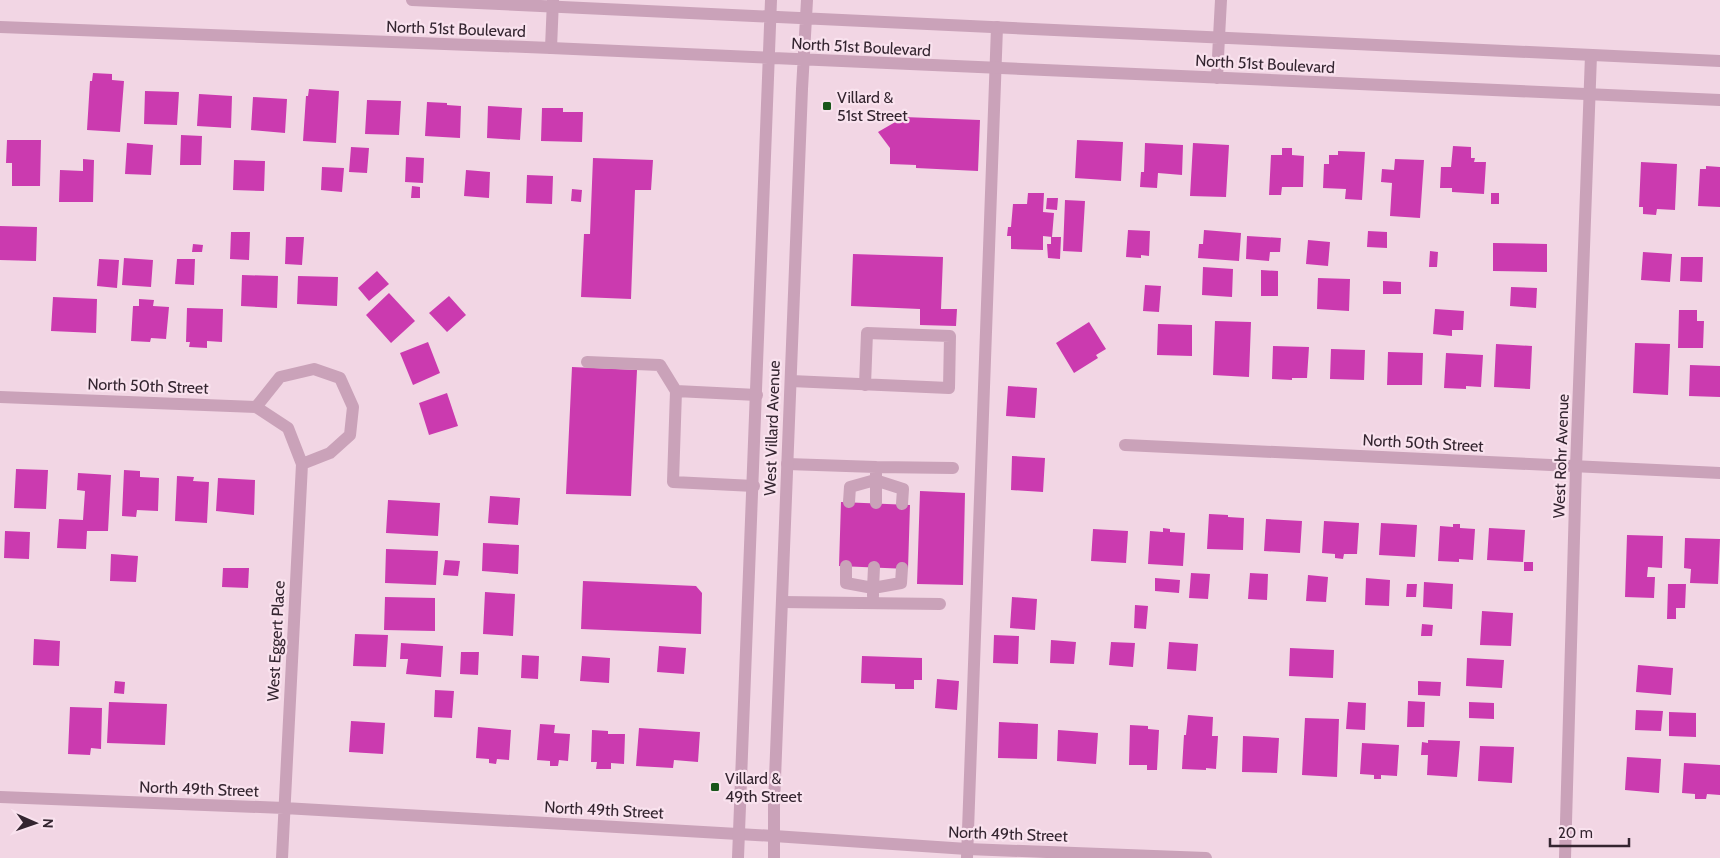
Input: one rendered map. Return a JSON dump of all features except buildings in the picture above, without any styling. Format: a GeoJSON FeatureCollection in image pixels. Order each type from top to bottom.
{"type":"FeatureCollection","features":[{"type":"Feature","properties":{"kind":"street","name":"North 51st Boulevard"},"geometry":{"type":"LineString","coordinates":[[412,0],[553,3],[770,17],[1720,60]]}},
{"type":"Feature","properties":{"kind":"street","name":"West Villard Avenue"},"geometry":{"type":"LineString","coordinates":[[738,858],[754,486],[771,0]]}},
{"type":"Feature","properties":{"kind":"street","name":"West Villard Avenue"},"geometry":{"type":"LineString","coordinates":[[774,858],[787,464],[807,0]]}},
{"type":"Feature","properties":{"kind":"street"},"geometry":{"type":"LineString","coordinates":[[1217,78],[1221,0]]}},
{"type":"Feature","properties":{"kind":"street"},"geometry":{"type":"LineString","coordinates":[[551,48],[553,3]]}},
{"type":"Feature","properties":{"kind":"street","name":"North 51st Boulevard"},"geometry":{"type":"LineString","coordinates":[[0,27],[551,48],[1720,100]]}},
{"type":"Feature","properties":{"kind":"street"},"geometry":{"type":"LineString","coordinates":[[967,854],[997,27]]}},
{"type":"Feature","properties":{"kind":"street","name":"West Rohr Avenue"},"geometry":{"type":"LineString","coordinates":[[1565,858],[1576,467],[1591,54]]}},
{"type":"Feature","properties":{"kind":"street"},"geometry":{"type":"LineString","coordinates":[[791,381],[949,388],[950,336],[867,333],[865,384]]}},
{"type":"Feature","properties":{"kind":"street"},"geometry":{"type":"LineString","coordinates":[[587,362],[660,366],[676,392],[673,482],[754,486]]}},
{"type":"Feature","properties":{"kind":"street"},"geometry":{"type":"LineString","coordinates":[[256,407],[280,377],[314,368],[340,378],[353,407],[350,435],[330,453],[302,464]]}},
{"type":"Feature","properties":{"kind":"street"},"geometry":{"type":"LineString","coordinates":[[676,392],[757,395]]}},
{"type":"Feature","properties":{"kind":"street","name":"North 50th Street"},"geometry":{"type":"LineString","coordinates":[[0,397],[256,407]]}},
{"type":"Feature","properties":{"kind":"street","name":"West Eggert Place"},"geometry":{"type":"LineString","coordinates":[[256,407],[288,428],[302,464],[282,858]]}},
{"type":"Feature","properties":{"kind":"street","name":"North 50th Street"},"geometry":{"type":"LineString","coordinates":[[1124,445],[1720,473]]}},
{"type":"Feature","properties":{"kind":"street"},"geometry":{"type":"LineString","coordinates":[[787,464],[953,468]]}},
{"type":"Feature","properties":{"kind":"street"},"geometry":{"type":"LineString","coordinates":[[876,467],[876,503]]}},
{"type":"Feature","properties":{"kind":"street"},"geometry":{"type":"LineString","coordinates":[[849,502],[850,487],[876,480],[903,489],[902,504]]}},
{"type":"Feature","properties":{"kind":"street"},"geometry":{"type":"LineString","coordinates":[[846,566],[846,582],[873,588],[901,583],[902,568]]}},
{"type":"Feature","properties":{"kind":"street"},"geometry":{"type":"LineString","coordinates":[[873,603],[874,567]]}},
{"type":"Feature","properties":{"kind":"street"},"geometry":{"type":"LineString","coordinates":[[782,602],[940,604]]}},
{"type":"Feature","properties":{"kind":"street","name":"North 49th Street"},"geometry":{"type":"LineString","coordinates":[[0,797],[284,808],[774,836],[967,854],[1206,858]]}},
{"type":"Feature","properties":{"kind":"place","name":"Villard & 51st Street"},"geometry":{"type":"Point","coordinates":[827,106]}},
{"type":"Feature","properties":{"kind":"place","name":"Villard & 49th Street"},"geometry":{"type":"Point","coordinates":[715,787]}}]}
